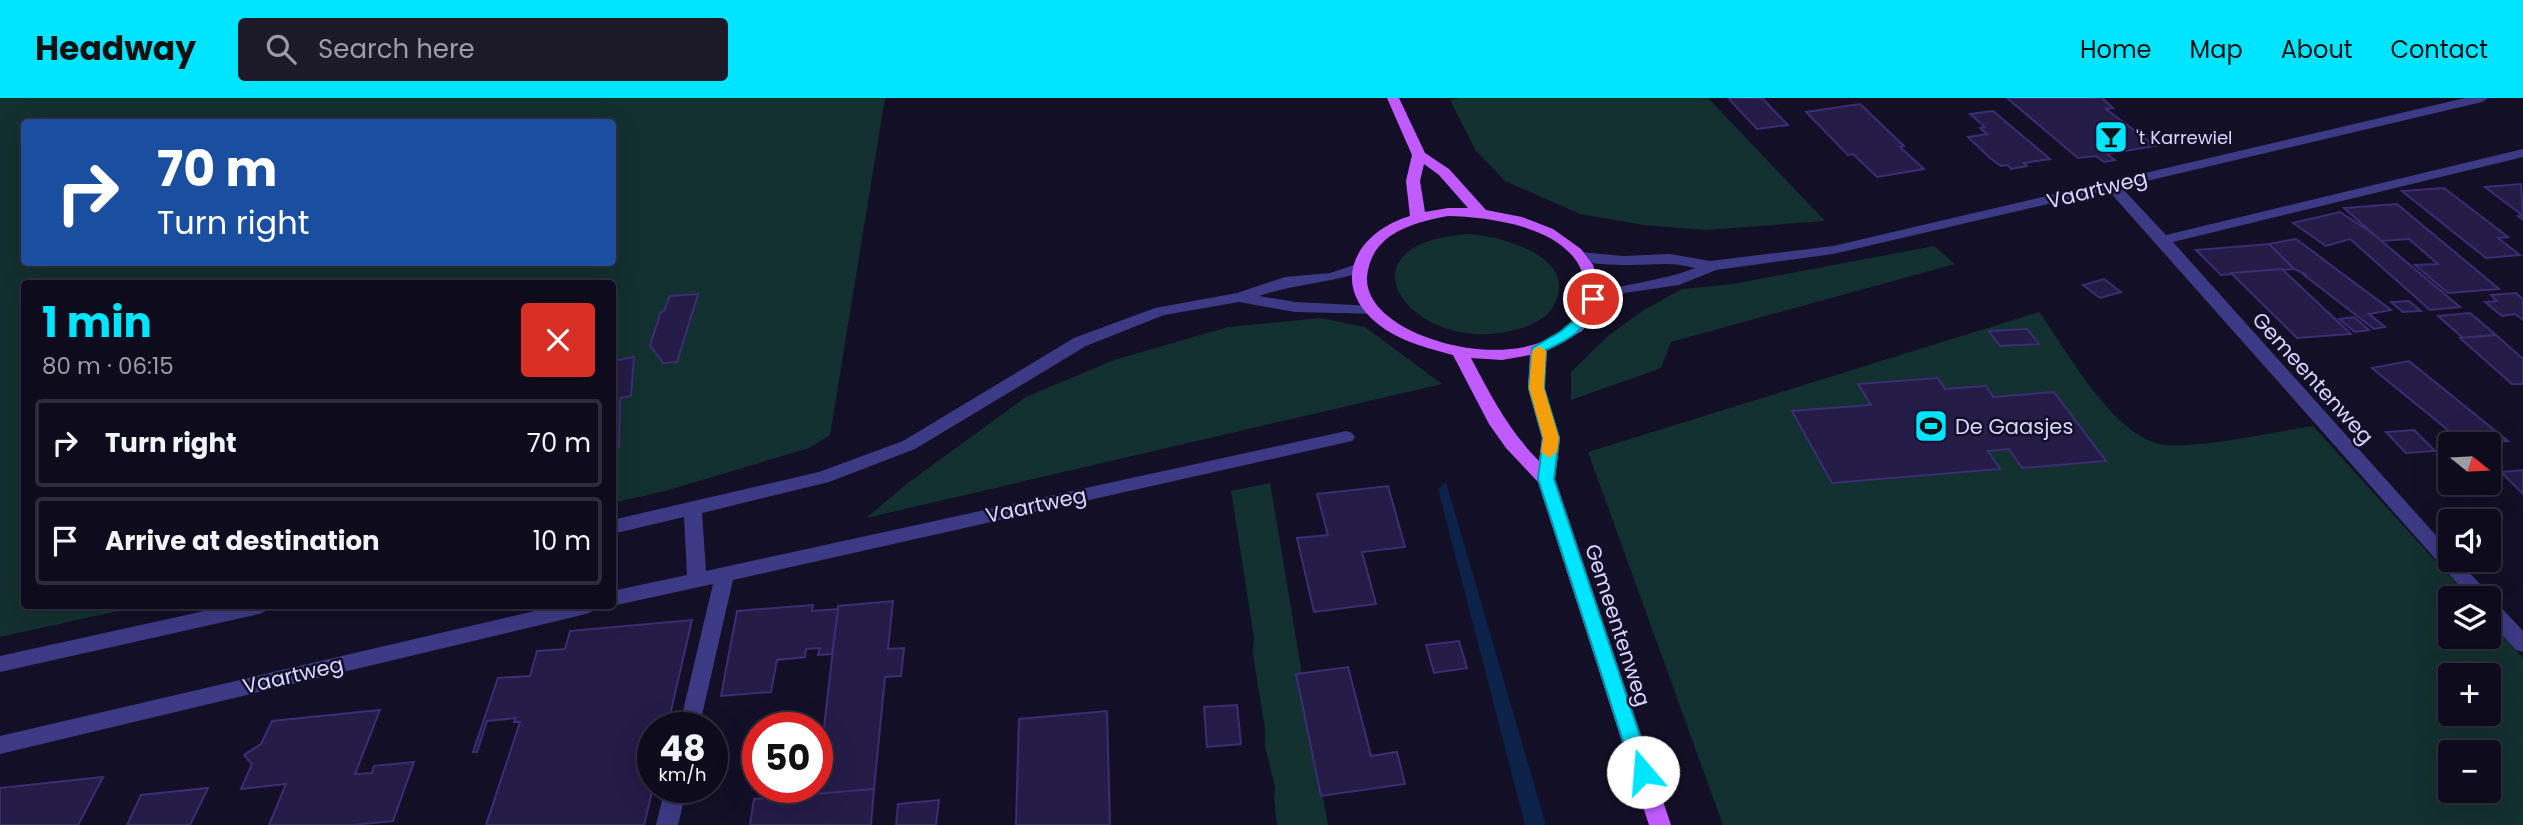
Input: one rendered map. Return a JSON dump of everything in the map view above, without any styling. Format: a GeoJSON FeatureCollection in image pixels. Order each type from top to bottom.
{"type":"FeatureCollection","features":[{"type":"Feature","properties":{"kind":"main road"},"geometry":{"type":"LineString","coordinates":[[1393,98],[1419,155],[1444,172],[1480,212]]}},
{"type":"Feature","properties":{"kind":"main road"},"geometry":{"type":"LineString","coordinates":[[1417,218],[1418,206],[1413,181],[1419,155]]}},
{"type":"Feature","properties":{"kind":"main road"},"geometry":{"type":"LineString","coordinates":[[1448,212],[1480,212],[1510,217],[1538,226],[1562,240],[1580,256],[1592,277],[1593,299],[1584,319],[1566,335],[1539,348],[1502,355],[1460,353],[1425,344],[1396,330],[1374,311],[1362,290],[1360,268],[1366,252],[1378,238],[1395,226],[1417,218],[1448,212]]}},
{"type":"Feature","properties":{"kind":"main road","name":"Gemeentenweg"},"geometry":{"type":"LineString","coordinates":[[1539,348],[1536,388],[1551,438],[1546,479],[1660,825]]}},
{"type":"Feature","properties":{"kind":"main road","name":"Gemeentenweg"},"geometry":{"type":"LineString","coordinates":[[1460,353],[1495,420],[1512,444],[1546,479]]}},
{"type":"Feature","properties":{"kind":"street","name":"Vaartweg"},"geometry":{"type":"LineString","coordinates":[[1593,299],[1622,289],[1674,282],[1710,267],[1833,250],[2482,98]]}},
{"type":"Feature","properties":{"kind":"street"},"geometry":{"type":"LineString","coordinates":[[2163,240],[2523,153]]}},
{"type":"Feature","properties":{"kind":"street","name":"Gemeentenweg"},"geometry":{"type":"LineString","coordinates":[[2112,186],[2471,586]]}},
{"type":"Feature","properties":{"kind":"street","name":"Vaartweg"},"geometry":{"type":"LineString","coordinates":[[1580,256],[1623,261],[1670,259],[1710,267]]}},
{"type":"Feature","properties":{"kind":"street"},"geometry":{"type":"LineString","coordinates":[[616,526],[823,478],[909,445],[1080,342],[1161,311],[1240,297],[1284,282],[1332,277],[1360,268]]}},
{"type":"Feature","properties":{"kind":"street"},"geometry":{"type":"LineString","coordinates":[[1240,297],[1295,307],[1374,311]]}},
{"type":"Feature","properties":{"kind":"street","name":"Vaartweg"},"geometry":{"type":"LineString","coordinates":[[616,598],[1346,437]]}},
{"type":"Feature","properties":{"kind":"street"},"geometry":{"type":"LineString","coordinates":[[693,509],[697,579]]}},
{"type":"Feature","properties":{"kind":"street"},"geometry":{"type":"LineString","coordinates":[[693,712],[725,573]]}},
{"type":"Feature","properties":{"kind":"street"},"geometry":{"type":"LineString","coordinates":[[0,664],[246,609]]}},
{"type":"Feature","properties":{"kind":"street","name":"Vaartweg"},"geometry":{"type":"LineString","coordinates":[[0,746],[573,609]]}},
{"type":"Feature","properties":{"kind":"street"},"geometry":{"type":"LineString","coordinates":[[2501,620],[2523,644]]}},
{"type":"Feature","properties":{"kind":"street"},"geometry":{"type":"LineString","coordinates":[[667,825],[672,803]]}},
{"type":"Feature","properties":{"kind":"green space"},"geometry":{"type":"Polygon","coordinates":[[[0,98],[885,98],[830,435],[809,448],[665,491],[616,502],[616,280],[21,280],[21,609],[127,609],[0,637],[0,98]]]}},
{"type":"Feature","properties":{"kind":"green space"},"geometry":{"type":"Polygon","coordinates":[[[1708,98],[1825,221],[1706,230],[1643,225],[1580,214],[1505,181],[1476,151],[1450,100],[1708,98]]]}},
{"type":"Feature","properties":{"kind":"green space"},"geometry":{"type":"Polygon","coordinates":[[[1468,234],[1514,244],[1545,260],[1555,271],[1559,285],[1556,301],[1549,312],[1540,320],[1515,330],[1478,334],[1445,328],[1418,314],[1401,296],[1395,276],[1403,257],[1426,242],[1468,234]]]}},
{"type":"Feature","properties":{"kind":"green space"},"geometry":{"type":"Polygon","coordinates":[[[1934,246],[1955,264],[1671,342],[1661,368],[1571,400],[1571,372],[1609,335],[1644,310],[1682,289],[1733,284],[1934,246]]]}},
{"type":"Feature","properties":{"kind":"green space"},"geometry":{"type":"Polygon","coordinates":[[[2039,312],[2107,407],[2124,424],[2159,444],[2212,443],[2313,426],[2438,564],[2438,572],[2445,572],[2458,586],[2438,586],[2438,649],[2501,649],[2501,633],[2523,658],[2523,825],[1723,825],[1588,452],[2039,312]]]}},
{"type":"Feature","properties":{"kind":"green space"},"geometry":{"type":"Polygon","coordinates":[[[1320,318],[1365,327],[1442,384],[866,518],[908,483],[1026,397],[1114,360],[1228,327],[1320,318]]]}},
{"type":"Feature","properties":{"kind":"green space"},"geometry":{"type":"Polygon","coordinates":[[[1270,483],[1328,825],[1277,825],[1275,787],[1265,747],[1265,729],[1253,655],[1254,637],[1231,491],[1270,483]]]}},
{"type":"Feature","properties":{"kind":"water"},"geometry":{"type":"Polygon","coordinates":[[[1446,482],[1546,825],[1525,825],[1438,489],[1446,482]]]}},
{"type":"Feature","properties":{"kind":"building"},"geometry":{"type":"Polygon","coordinates":[[[1728,98],[1762,98],[1788,125],[1757,129],[1728,98]]]}},
{"type":"Feature","properties":{"kind":"building"},"geometry":{"type":"Polygon","coordinates":[[[2007,98],[2102,98],[2113,108],[2106,109],[2155,146],[2107,154],[2115,160],[2104,162],[2096,156],[2078,158],[2007,98]]]}},
{"type":"Feature","properties":{"kind":"building"},"geometry":{"type":"Polygon","coordinates":[[[1860,104],[1924,169],[1877,177],[1853,154],[1848,155],[1806,112],[1860,104]]]}},
{"type":"Feature","properties":{"kind":"building"},"geometry":{"type":"Polygon","coordinates":[[[1993,111],[2050,159],[2024,163],[2027,166],[2011,169],[2008,165],[2001,166],[1990,158],[1968,137],[1987,134],[1980,128],[1985,127],[1970,114],[1993,111]]]}},
{"type":"Feature","properties":{"kind":"building"},"geometry":{"type":"Polygon","coordinates":[[[2521,184],[2523,220],[2518,216],[2522,215],[2485,187],[2521,184]]]}},
{"type":"Feature","properties":{"kind":"building"},"geometry":{"type":"Polygon","coordinates":[[[2444,188],[2508,237],[2498,238],[2520,255],[2486,258],[2402,191],[2444,188]]]}},
{"type":"Feature","properties":{"kind":"building"},"geometry":{"type":"Polygon","coordinates":[[[2397,204],[2499,289],[2448,293],[2415,265],[2438,264],[2409,239],[2381,241],[2344,208],[2397,204]]]}},
{"type":"Feature","properties":{"kind":"building"},"geometry":{"type":"Polygon","coordinates":[[[2340,212],[2372,233],[2460,307],[2430,310],[2350,239],[2326,246],[2293,223],[2340,212]]]}},
{"type":"Feature","properties":{"kind":"building"},"geometry":{"type":"Polygon","coordinates":[[[2296,239],[2391,310],[2369,314],[2385,327],[2374,329],[2304,275],[2307,275],[2294,269],[2269,244],[2296,239]]]}},
{"type":"Feature","properties":{"kind":"building"},"geometry":{"type":"Polygon","coordinates":[[[2269,244],[2294,269],[2221,275],[2196,250],[2269,244]]]}},
{"type":"Feature","properties":{"kind":"building"},"geometry":{"type":"Polygon","coordinates":[[[2282,269],[2351,334],[2297,338],[2231,273],[2282,269]]]}},
{"type":"Feature","properties":{"kind":"building"},"geometry":{"type":"Polygon","coordinates":[[[2104,279],[2121,292],[2100,298],[2083,285],[2104,279]]]}},
{"type":"Feature","properties":{"kind":"building"},"geometry":{"type":"Polygon","coordinates":[[[2516,293],[2523,299],[2523,320],[2515,314],[2502,316],[2485,302],[2497,301],[2491,295],[2516,293]]]}},
{"type":"Feature","properties":{"kind":"building"},"geometry":{"type":"Polygon","coordinates":[[[698,294],[677,362],[663,363],[650,345],[661,312],[664,311],[670,296],[698,294]]]}},
{"type":"Feature","properties":{"kind":"building"},"geometry":{"type":"Polygon","coordinates":[[[2409,301],[2421,311],[2403,312],[2391,302],[2409,301]]]}},
{"type":"Feature","properties":{"kind":"building"},"geometry":{"type":"Polygon","coordinates":[[[2470,313],[2496,335],[2463,338],[2438,316],[2470,313]]]}},
{"type":"Feature","properties":{"kind":"building"},"geometry":{"type":"Polygon","coordinates":[[[2354,317],[2369,330],[2355,332],[2339,319],[2354,317]]]}},
{"type":"Feature","properties":{"kind":"building"},"geometry":{"type":"Polygon","coordinates":[[[2027,329],[2039,344],[2000,346],[1989,331],[2027,329]]]}},
{"type":"Feature","properties":{"kind":"building"},"geometry":{"type":"Polygon","coordinates":[[[2496,335],[2523,359],[2523,384],[2512,384],[2460,338],[2496,335]]]}},
{"type":"Feature","properties":{"kind":"building"},"geometry":{"type":"Polygon","coordinates":[[[634,357],[631,396],[620,398],[619,447],[616,448],[616,360],[634,357]]]}},
{"type":"Feature","properties":{"kind":"building"},"geometry":{"type":"Polygon","coordinates":[[[2409,361],[2497,432],[2450,432],[2372,368],[2409,361]]]}},
{"type":"Feature","properties":{"kind":"building"},"geometry":{"type":"Polygon","coordinates":[[[1938,378],[1945,389],[1986,386],[1993,397],[2054,392],[2106,461],[2022,468],[2009,449],[1988,451],[2000,469],[1832,483],[1792,411],[1871,405],[1858,384],[1938,378]]]}},
{"type":"Feature","properties":{"kind":"building"},"geometry":{"type":"Polygon","coordinates":[[[2414,430],[2435,451],[2406,453],[2386,432],[2414,430]]]}},
{"type":"Feature","properties":{"kind":"building"},"geometry":{"type":"Polygon","coordinates":[[[2523,470],[2523,494],[2501,472],[2523,470]]]}},
{"type":"Feature","properties":{"kind":"building"},"geometry":{"type":"Polygon","coordinates":[[[1388,486],[1405,547],[1362,552],[1376,604],[1314,612],[1297,538],[1328,535],[1317,494],[1388,486]]]}},
{"type":"Feature","properties":{"kind":"building"},"geometry":{"type":"Polygon","coordinates":[[[893,601],[888,649],[904,648],[901,676],[885,677],[874,789],[833,793],[833,712],[826,712],[838,606],[893,601]]]}},
{"type":"Feature","properties":{"kind":"building"},"geometry":{"type":"Polygon","coordinates":[[[813,605],[812,611],[838,609],[832,654],[818,655],[820,648],[806,649],[805,657],[777,660],[771,692],[721,696],[737,611],[813,605]]]}},
{"type":"Feature","properties":{"kind":"building"},"geometry":{"type":"Polygon","coordinates":[[[692,620],[671,712],[637,712],[637,803],[649,803],[644,825],[486,825],[520,722],[514,722],[516,718],[487,721],[477,752],[473,752],[498,678],[530,676],[537,651],[565,649],[570,631],[692,620]]]}},
{"type":"Feature","properties":{"kind":"building"},"geometry":{"type":"Polygon","coordinates":[[[1459,641],[1467,668],[1434,673],[1426,645],[1459,641]]]}},
{"type":"Feature","properties":{"kind":"building"},"geometry":{"type":"Polygon","coordinates":[[[1348,667],[1371,756],[1397,752],[1405,784],[1321,796],[1296,674],[1348,667]]]}},
{"type":"Feature","properties":{"kind":"building"},"geometry":{"type":"Polygon","coordinates":[[[1237,705],[1241,744],[1207,747],[1204,707],[1237,705]]]}},
{"type":"Feature","properties":{"kind":"building"},"geometry":{"type":"Polygon","coordinates":[[[380,710],[355,774],[372,773],[374,766],[414,762],[393,821],[353,825],[269,825],[286,784],[241,789],[252,764],[244,755],[261,744],[272,721],[380,710]]]}},
{"type":"Feature","properties":{"kind":"building"},"geometry":{"type":"Polygon","coordinates":[[[1107,711],[1110,825],[1016,825],[1019,719],[1107,711]]]}},
{"type":"Feature","properties":{"kind":"building"},"geometry":{"type":"Polygon","coordinates":[[[103,777],[78,825],[0,825],[0,788],[103,777]]]}},
{"type":"Feature","properties":{"kind":"building"},"geometry":{"type":"Polygon","coordinates":[[[208,788],[190,825],[127,825],[141,795],[208,788]]]}},
{"type":"Feature","properties":{"kind":"building"},"geometry":{"type":"Polygon","coordinates":[[[874,789],[871,825],[750,825],[753,803],[833,803],[833,792],[874,789]]]}},
{"type":"Feature","properties":{"kind":"building"},"geometry":{"type":"Polygon","coordinates":[[[939,800],[936,825],[896,825],[898,804],[939,800]]]}},
{"type":"Feature","properties":{"kind":"slow traffic"},"geometry":{"type":"LineString","coordinates":[[1539,351],[1536,388],[1551,438],[1549,452]]}},
{"type":"Feature","properties":{"kind":"place","name":"'t Karrewiel"},"geometry":{"type":"Point","coordinates":[2111,137]}},
{"type":"Feature","properties":{"kind":"place","name":"De Gaasjes"},"geometry":{"type":"Point","coordinates":[1931,426]}},
{"type":"Feature","properties":{"kind":"route"},"geometry":{"type":"LineString","coordinates":[[1593,299],[1584,319],[1566,335],[1539,348],[1536,388],[1551,438],[1546,479],[1643,772]]}}]}
